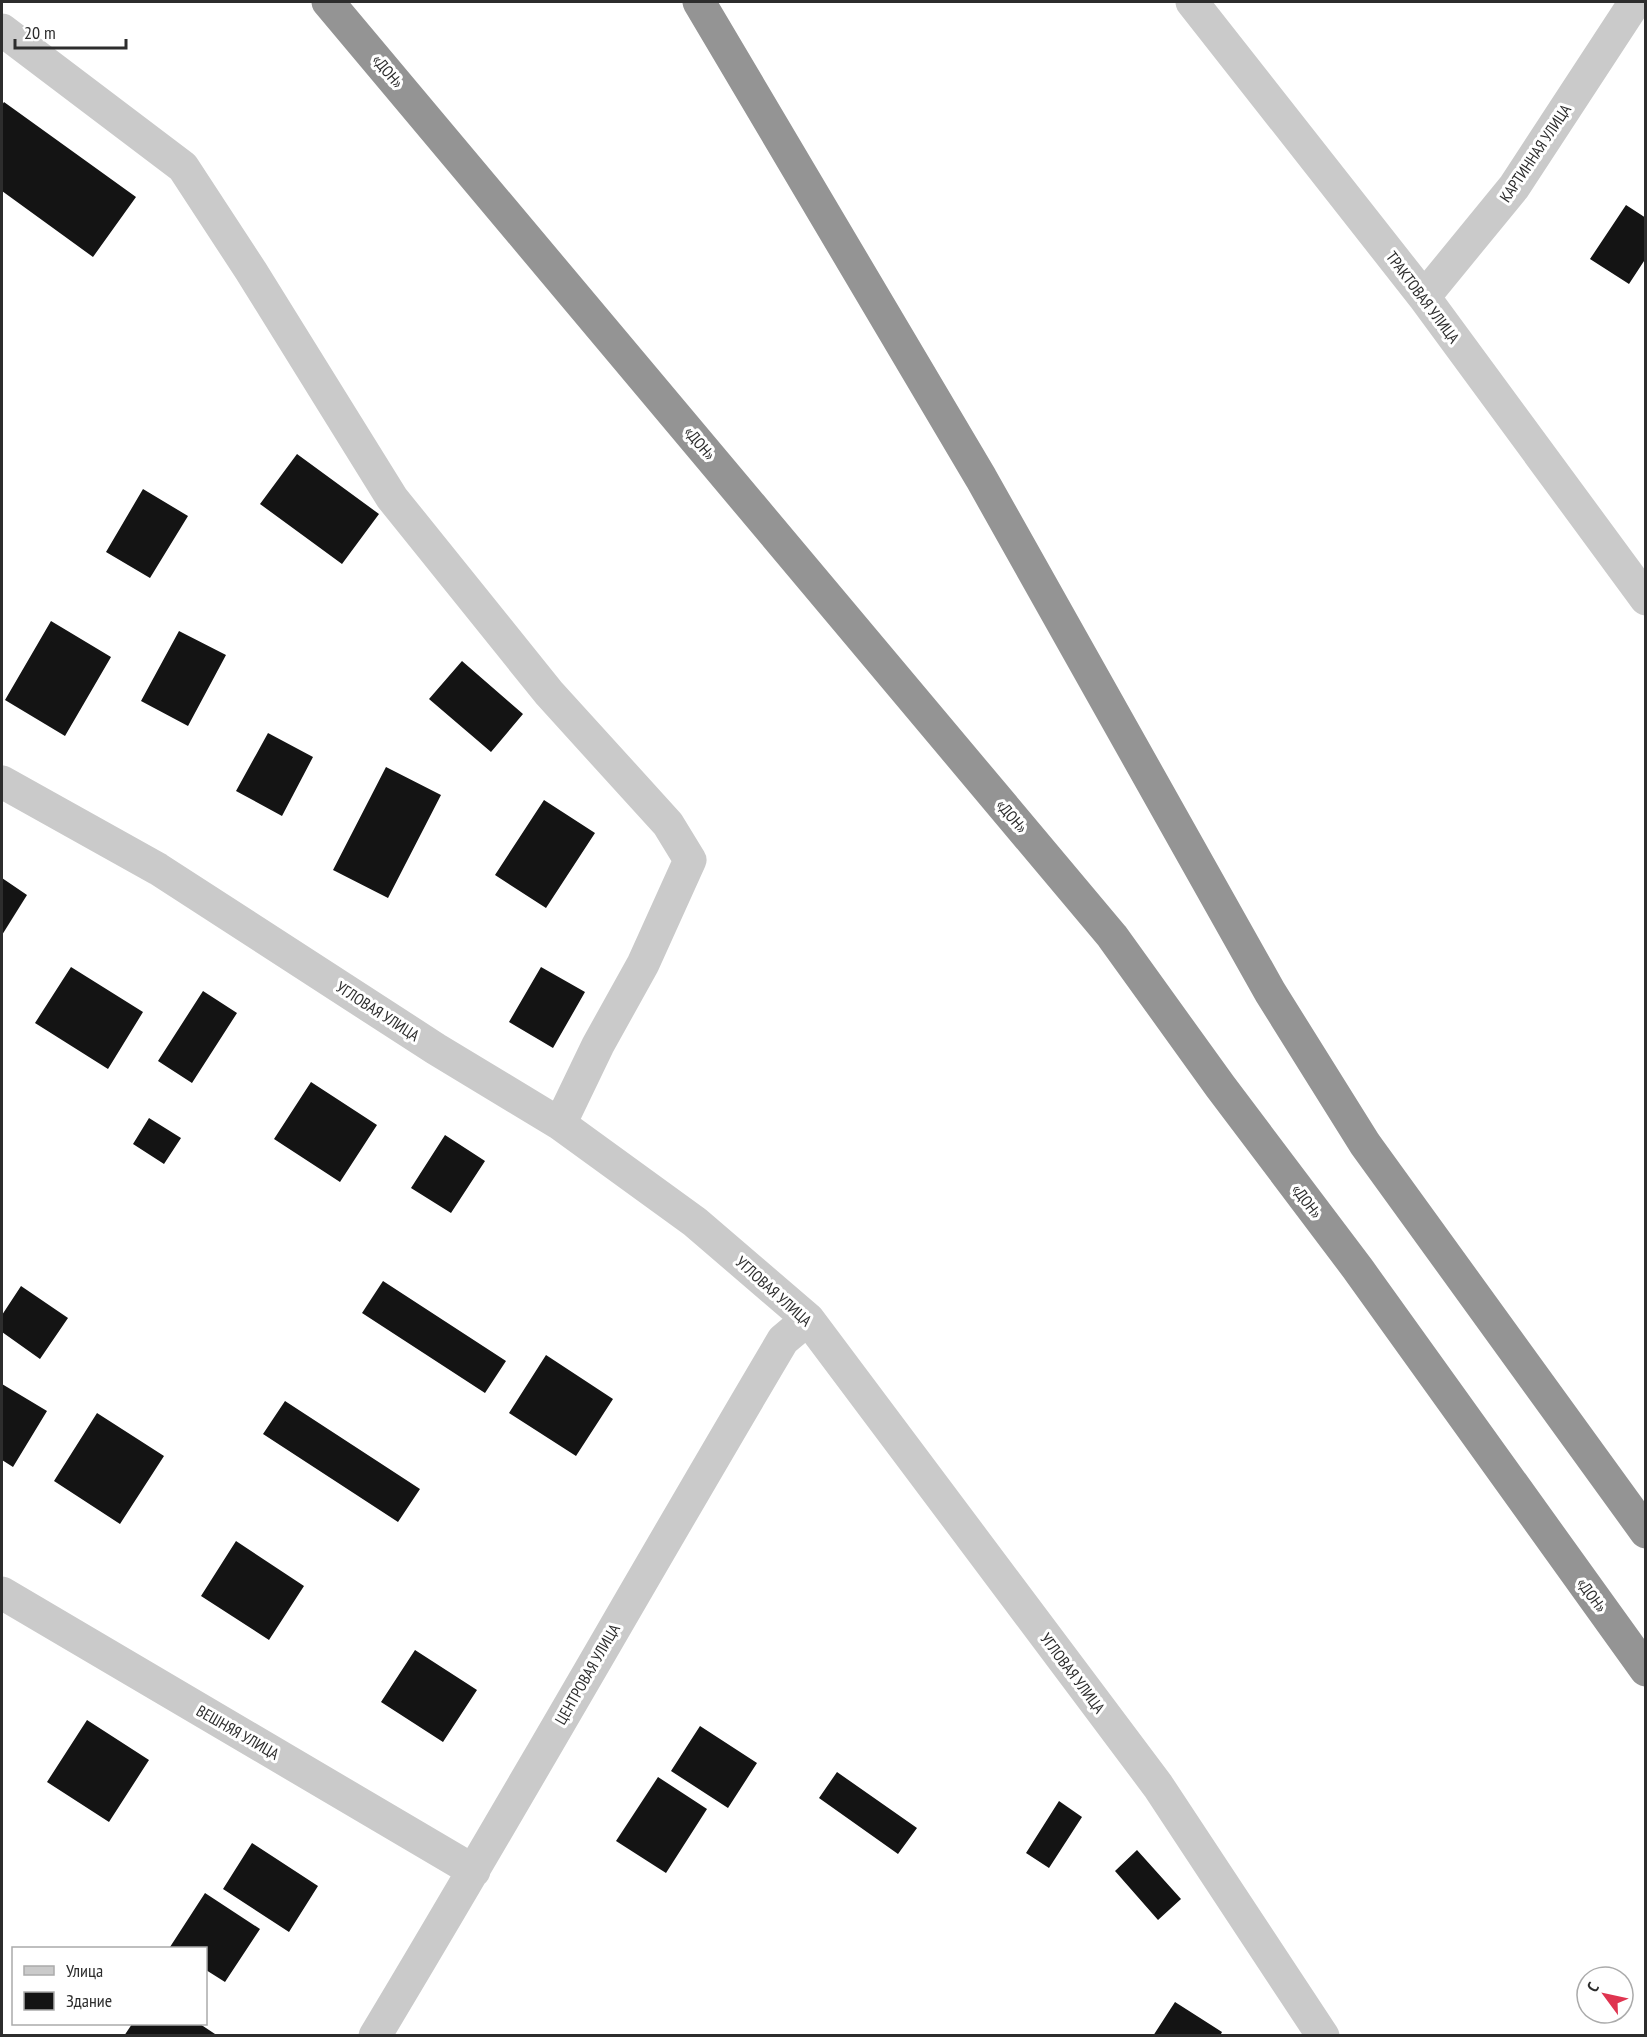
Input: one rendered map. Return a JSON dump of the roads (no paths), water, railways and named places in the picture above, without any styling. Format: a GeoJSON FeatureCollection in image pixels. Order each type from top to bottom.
{"type":"FeatureCollection","features":[{"type":"Feature","properties":{"kind":"highway","name":"«ДОН»"},"geometry":{"type":"LineString","coordinates":[[328,2],[1112,936],[1220,1086],[1358,1269],[1646,1670]]}},
{"type":"Feature","properties":{"kind":"highway"},"geometry":{"type":"LineString","coordinates":[[699,2],[981,478],[1270,992],[1365,1144],[1646,1532]]}},
{"type":"Feature","properties":{"kind":"street","name":"ТРАКТОВАЯ УЛИЦА"},"geometry":{"type":"LineString","coordinates":[[1192,2],[1424,297],[1646,599]]}},
{"type":"Feature","properties":{"kind":"street","name":"КАРТИННАЯ УЛИЦА"},"geometry":{"type":"LineString","coordinates":[[1424,297],[1514,188],[1635,2]]}},
{"type":"Feature","properties":{"kind":"street"},"geometry":{"type":"LineString","coordinates":[[2,30],[183,167],[251,271],[392,498],[549,693],[668,824],[690,860],[644,964],[598,1045],[560,1124]]}},
{"type":"Feature","properties":{"kind":"street","name":"УГЛОВАЯ УЛИЦА"},"geometry":{"type":"LineString","coordinates":[[2,782],[158,869],[436,1049],[560,1124],[694,1222],[808,1319],[1158,1786],[1323,2036]]}},
{"type":"Feature","properties":{"kind":"street","name":"ЦЕНТРОВАЯ УЛИЦА"},"geometry":{"type":"LineString","coordinates":[[375,2036],[474,1871],[651,1563],[783,1340],[808,1319]]}},
{"type":"Feature","properties":{"kind":"street","name":"ВЕШНЯЯ УЛИЦА"},"geometry":{"type":"LineString","coordinates":[[2,1593],[474,1871]]}}]}
